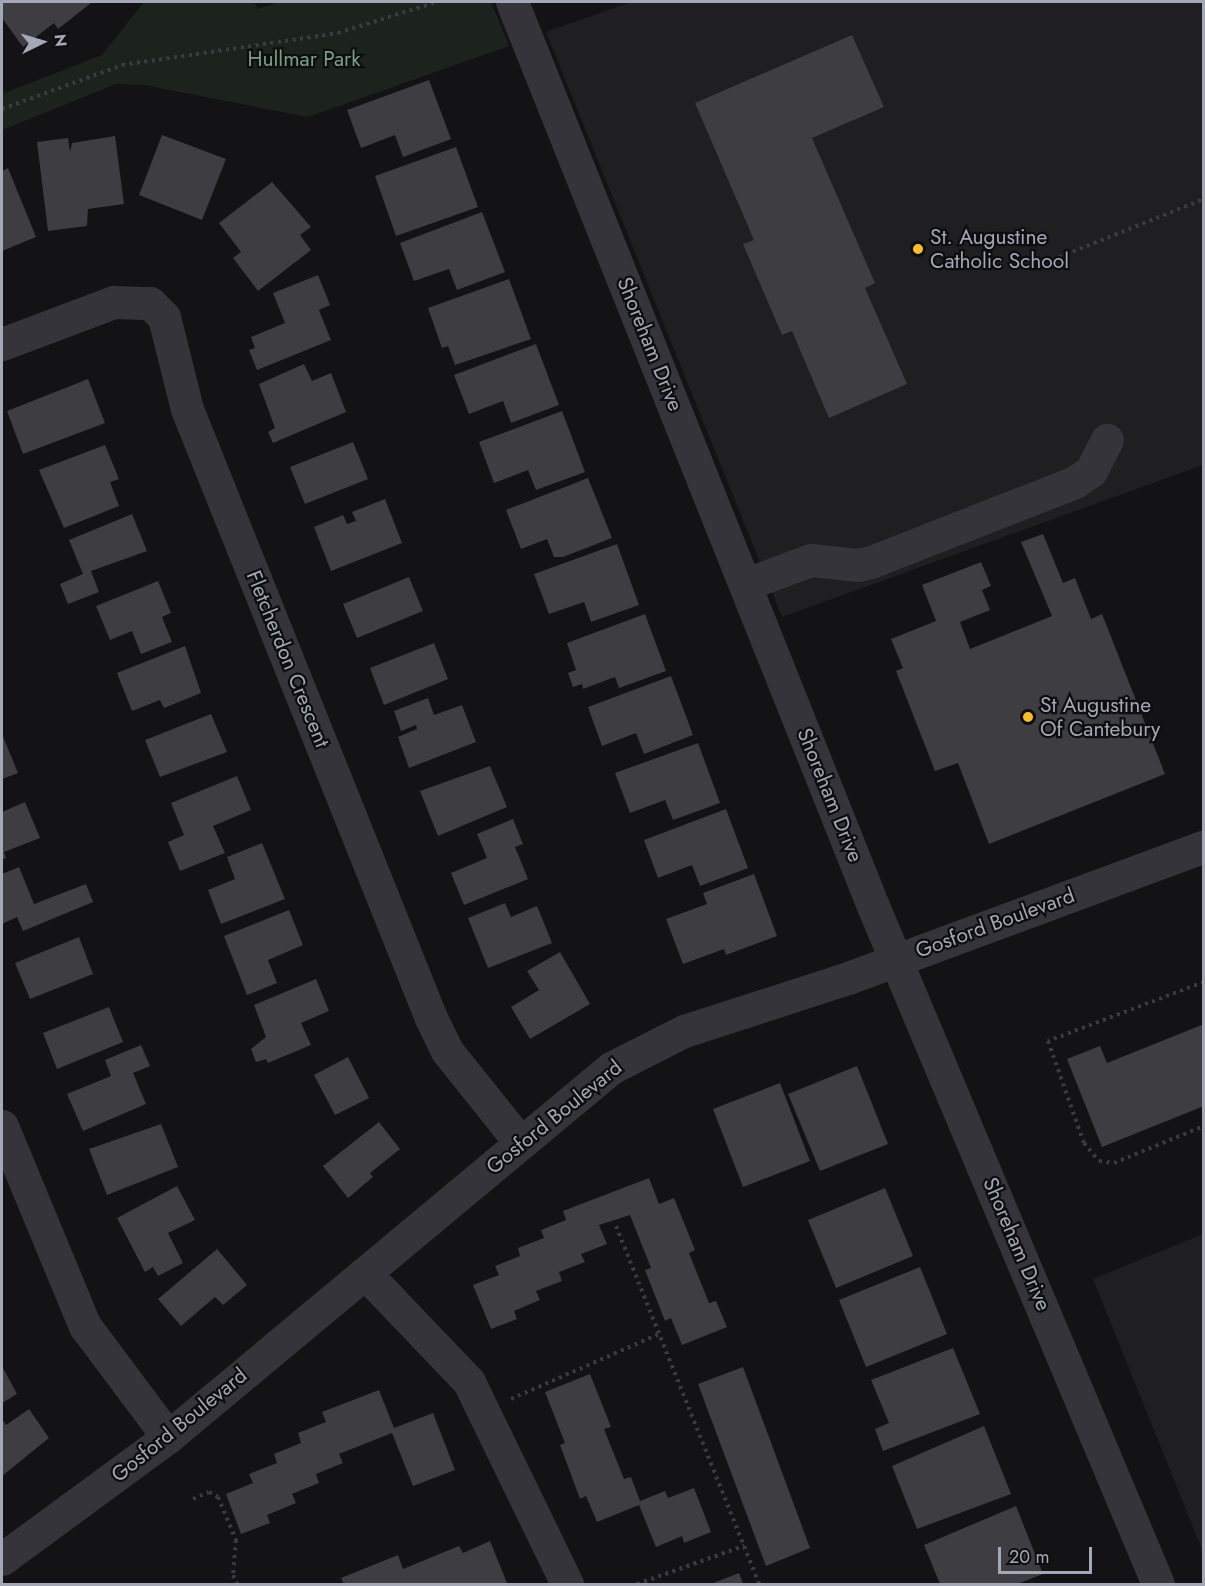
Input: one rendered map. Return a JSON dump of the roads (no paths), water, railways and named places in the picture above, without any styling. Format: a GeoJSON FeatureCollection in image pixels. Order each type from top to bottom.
{"type":"FeatureCollection","features":[{"type":"Feature","properties":{"kind":"street","name":"Shoreham Drive"},"geometry":{"type":"LineString","coordinates":[[512,2],[895,958],[1158,1584]]}},
{"type":"Feature","properties":{"kind":"street","name":"Fletcherdon Crescent"},"geometry":{"type":"LineString","coordinates":[[2,344],[114,302],[150,303],[164,317],[187,410],[430,1018],[447,1051],[520,1143]]}},
{"type":"Feature","properties":{"kind":"street"},"geometry":{"type":"LineString","coordinates":[[746,584],[811,560],[857,566],[871,562],[1053,491],[1091,471],[1107,440]]}},
{"type":"Feature","properties":{"kind":"street","name":"Gosford Boulevard"},"geometry":{"type":"LineString","coordinates":[[2,1559],[168,1437],[611,1068],[647,1047],[1203,846]]}},
{"type":"Feature","properties":{"kind":"street"},"geometry":{"type":"LineString","coordinates":[[2,1126],[85,1326],[168,1437]]}},
{"type":"Feature","properties":{"kind":"street"},"geometry":{"type":"LineString","coordinates":[[365,1273],[469,1382],[567,1584]]}},
{"type":"Feature","properties":{"kind":"place","name":"St. Augustine Catholic School"},"geometry":{"type":"Point","coordinates":[918,249]}},
{"type":"Feature","properties":{"kind":"place","name":"St Augustine Of Cantebury"},"geometry":{"type":"Point","coordinates":[1028,717]}},
{"type":"Feature","properties":{"kind":"park label","name":"Hullmar Park"},"geometry":{"type":"Point","coordinates":[304,59]}}]}
